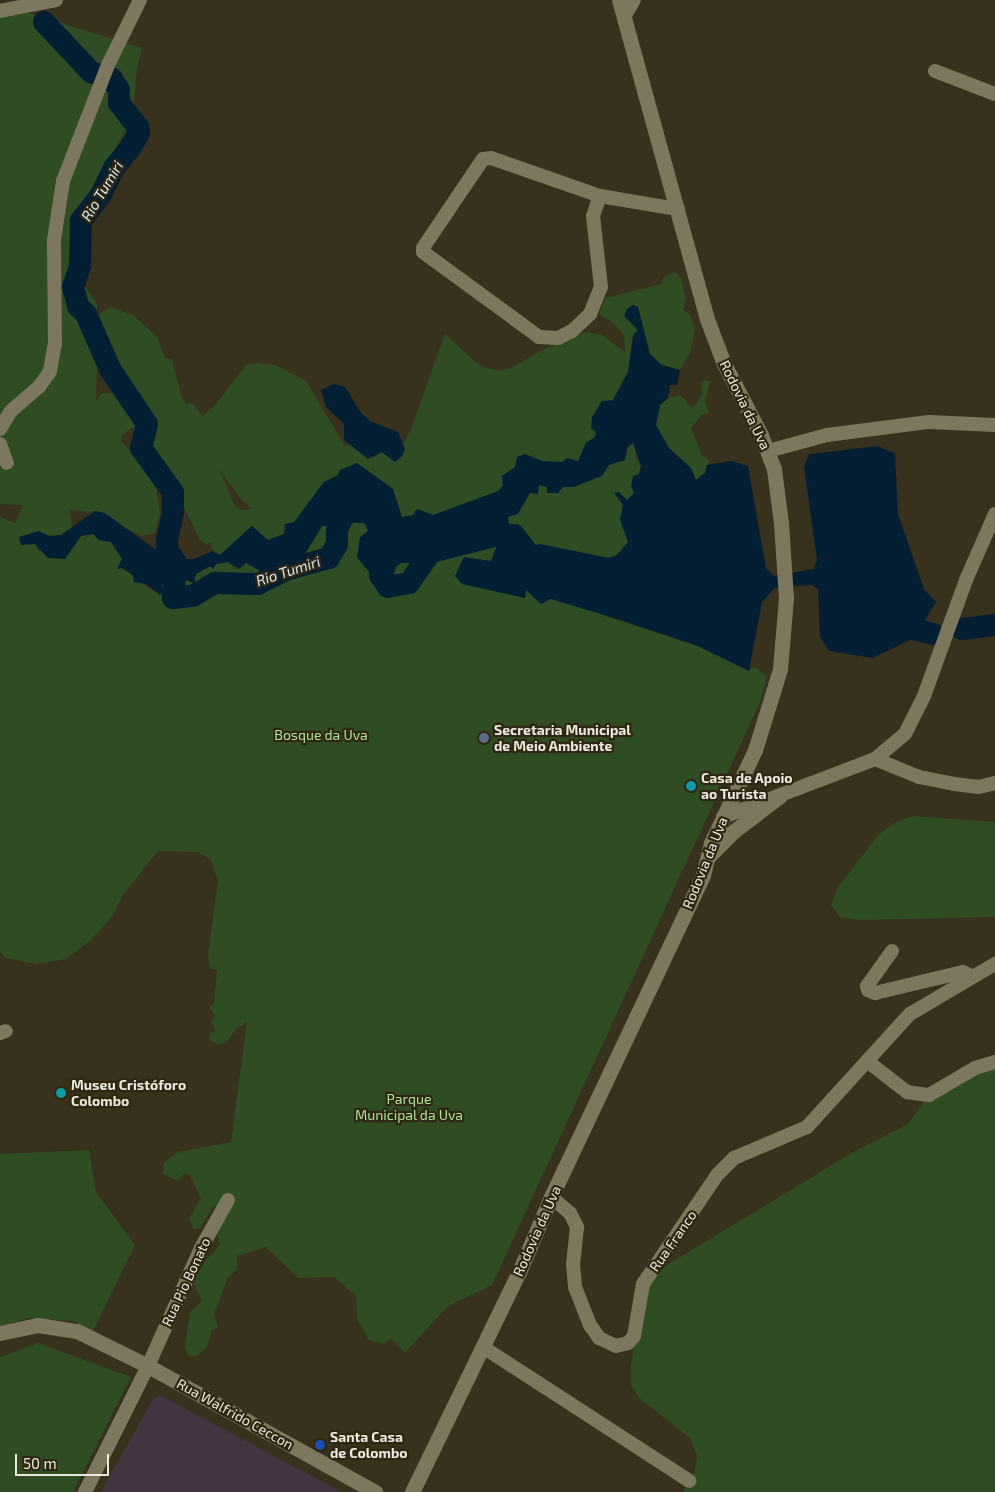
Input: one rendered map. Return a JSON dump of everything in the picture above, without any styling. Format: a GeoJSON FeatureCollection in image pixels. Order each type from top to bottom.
{"type":"FeatureCollection","features":[{"type":"Feature","properties":{"kind":"street"},"geometry":{"type":"LineString","coordinates":[[0,11],[56,0]]}},
{"type":"Feature","properties":{"kind":"street"},"geometry":{"type":"LineString","coordinates":[[0,429],[11,411],[39,387],[50,371],[55,344],[54,240],[63,180],[108,65],[140,0]]}},
{"type":"Feature","properties":{"kind":"street","name":"Rodovia da Uva"},"geometry":{"type":"LineString","coordinates":[[412,1492],[483,1347],[551,1197],[703,875],[707,858],[723,817],[755,750],[776,690],[786,598],[777,490],[768,451],[718,350],[625,15],[619,0]]}},
{"type":"Feature","properties":{"kind":"street"},"geometry":{"type":"LineString","coordinates":[[625,15],[634,0]]}},
{"type":"Feature","properties":{"kind":"street"},"geometry":{"type":"LineString","coordinates":[[936,70],[995,94]]}},
{"type":"Feature","properties":{"kind":"street"},"geometry":{"type":"LineString","coordinates":[[600,196],[593,216],[601,287],[590,314],[572,331],[558,338],[539,337],[423,252],[423,248],[483,159],[491,158],[600,196],[678,209]]}},
{"type":"Feature","properties":{"kind":"street"},"geometry":{"type":"LineString","coordinates":[[768,451],[827,435],[928,422],[995,425]]}},
{"type":"Feature","properties":{"kind":"street"},"geometry":{"type":"LineString","coordinates":[[0,444],[7,463]]}},
{"type":"Feature","properties":{"kind":"street"},"geometry":{"type":"LineString","coordinates":[[723,817],[876,758],[905,734],[924,696],[966,580],[995,514]]}},
{"type":"Feature","properties":{"kind":"street"},"geometry":{"type":"LineString","coordinates":[[876,758],[919,777],[979,787],[995,783]]}},
{"type":"Feature","properties":{"kind":"street"},"geometry":{"type":"LineString","coordinates":[[707,858],[734,831],[780,796]]}},
{"type":"Feature","properties":{"kind":"street"},"geometry":{"type":"LineString","coordinates":[[892,951],[867,986],[868,990],[875,993],[963,972],[971,976]]}},
{"type":"Feature","properties":{"kind":"street","name":"Rua Franco"},"geometry":{"type":"LineString","coordinates":[[551,1197],[570,1213],[577,1227],[573,1264],[575,1287],[590,1325],[599,1338],[616,1346],[628,1343],[634,1336],[643,1284],[717,1175],[734,1158],[807,1127],[910,1014],[971,976],[995,964]]}},
{"type":"Feature","properties":{"kind":"street"},"geometry":{"type":"LineString","coordinates":[[867,1061],[908,1092],[929,1095],[975,1068],[995,1062]]}},
{"type":"Feature","properties":{"kind":"street","name":"Rua Pio Bonato"},"geometry":{"type":"LineString","coordinates":[[85,1492],[148,1366],[201,1248],[228,1200]]}},
{"type":"Feature","properties":{"kind":"street","name":"Rua Walfrido Ceccon"},"geometry":{"type":"LineString","coordinates":[[0,1333],[38,1325],[63,1327],[102,1342],[375,1492]]}},
{"type":"Feature","properties":{"kind":"street"},"geometry":{"type":"LineString","coordinates":[[483,1347],[689,1482]]}},
{"type":"Feature","properties":{"kind":"shaded area"},"geometry":{"type":"Polygon","coordinates":[[[160,1395],[342,1492],[101,1492],[153,1399],[160,1395]]]}},
{"type":"Feature","properties":{"kind":"green space"},"geometry":{"type":"Polygon","coordinates":[[[0,4],[142,48],[137,68],[132,119],[90,192],[76,258],[83,283],[97,304],[97,315],[111,307],[133,315],[157,337],[165,358],[172,360],[182,398],[187,405],[191,403],[196,407],[202,416],[216,404],[246,365],[256,363],[275,365],[306,381],[345,446],[349,445],[373,458],[382,452],[388,457],[401,449],[411,429],[445,334],[480,366],[498,371],[511,368],[563,338],[587,332],[602,335],[625,352],[624,335],[612,322],[599,314],[605,298],[661,284],[663,278],[675,272],[681,278],[686,299],[683,310],[690,314],[695,330],[690,353],[680,370],[662,365],[650,354],[638,307],[633,305],[632,323],[638,330],[635,358],[613,400],[595,415],[627,456],[627,448],[633,443],[636,459],[641,466],[634,493],[627,501],[620,495],[616,496],[623,505],[628,542],[617,555],[609,558],[605,616],[698,646],[748,671],[755,667],[767,676],[760,702],[492,1285],[448,1306],[405,1353],[391,1339],[383,1344],[369,1340],[357,1319],[356,1296],[334,1277],[298,1278],[266,1247],[237,1256],[237,1270],[228,1277],[214,1314],[218,1327],[212,1330],[207,1347],[198,1355],[189,1357],[185,1348],[190,1312],[202,1301],[193,1282],[205,1261],[220,1245],[216,1229],[219,1208],[214,1206],[200,1228],[194,1230],[189,1219],[201,1198],[190,1176],[185,1173],[178,1181],[168,1177],[163,1173],[164,1163],[178,1152],[231,1142],[247,1022],[237,1028],[226,1043],[217,1044],[209,1039],[210,1033],[216,1031],[211,1022],[215,1015],[209,1007],[214,1003],[217,970],[210,969],[208,955],[218,881],[211,860],[198,852],[158,851],[122,896],[114,914],[92,939],[66,959],[36,964],[6,958],[0,952],[0,517],[15,523],[23,505],[0,504],[0,4]],[[98,338],[96,401],[102,393],[121,394],[123,386],[98,338]],[[131,428],[122,436],[121,441],[147,470],[156,488],[160,513],[155,533],[142,536],[96,513],[70,510],[72,529],[61,535],[49,536],[39,531],[35,544],[39,551],[70,548],[81,536],[93,534],[111,542],[122,559],[122,568],[153,591],[174,576],[194,583],[196,574],[216,564],[228,562],[233,567],[246,563],[259,570],[280,571],[290,569],[289,563],[294,559],[301,561],[315,534],[294,523],[284,534],[268,540],[252,526],[220,555],[213,551],[210,542],[207,545],[200,540],[181,501],[174,496],[172,484],[153,461],[152,451],[145,450],[142,429],[131,428]],[[219,469],[235,506],[242,510],[252,509],[241,499],[219,469]]]}},
{"type":"Feature","properties":{"kind":"green space"},"geometry":{"type":"Polygon","coordinates":[[[705,380],[710,382],[705,400],[709,413],[702,414],[691,428],[702,455],[709,460],[705,473],[696,480],[691,468],[669,448],[655,425],[660,405],[668,398],[681,395],[691,407],[695,406],[702,393],[701,382],[705,380]]]}},
{"type":"Feature","properties":{"kind":"green space"},"geometry":{"type":"Polygon","coordinates":[[[913,816],[995,822],[995,917],[860,920],[840,917],[831,905],[838,887],[879,834],[896,822],[913,816]]]}},
{"type":"Feature","properties":{"kind":"green space"},"geometry":{"type":"Polygon","coordinates":[[[995,1062],[995,1492],[683,1492],[694,1474],[697,1456],[690,1438],[639,1398],[631,1385],[631,1364],[643,1297],[651,1280],[667,1265],[855,1151],[908,1124],[932,1091],[995,1062]]]}},
{"type":"Feature","properties":{"kind":"green space"},"geometry":{"type":"Polygon","coordinates":[[[89,1150],[96,1192],[135,1245],[93,1331],[72,1321],[28,1318],[0,1327],[0,1154],[89,1150]]]}},
{"type":"Feature","properties":{"kind":"green space"},"geometry":{"type":"Polygon","coordinates":[[[38,1343],[131,1377],[73,1492],[0,1492],[0,1357],[38,1343]]]}},
{"type":"Feature","properties":{"kind":"water"},"geometry":{"type":"Polygon","coordinates":[[[633,305],[638,307],[650,354],[662,365],[680,370],[677,385],[670,385],[668,398],[660,405],[656,425],[669,448],[691,468],[696,480],[705,473],[707,465],[731,461],[748,466],[766,568],[774,576],[814,569],[817,560],[804,467],[809,454],[878,446],[895,454],[898,514],[924,589],[936,602],[914,638],[873,658],[829,651],[820,637],[818,589],[811,585],[775,588],[762,602],[749,671],[698,646],[620,620],[551,599],[541,604],[526,590],[525,598],[462,584],[455,576],[464,557],[491,561],[499,540],[507,537],[517,548],[540,544],[609,558],[617,555],[628,542],[620,520],[623,505],[614,493],[619,492],[627,500],[634,493],[631,486],[633,476],[639,474],[641,466],[633,443],[627,448],[625,460],[609,465],[602,476],[574,487],[563,487],[558,493],[547,493],[547,487],[539,485],[538,494],[530,493],[518,514],[508,517],[509,526],[505,532],[438,541],[423,568],[418,571],[413,563],[401,563],[396,567],[393,579],[389,577],[383,581],[373,577],[357,557],[360,537],[368,531],[365,524],[357,518],[350,518],[343,525],[322,526],[301,561],[294,559],[289,563],[290,569],[286,573],[273,571],[274,575],[271,577],[246,563],[239,569],[228,562],[216,564],[213,569],[210,566],[196,574],[194,583],[179,577],[168,578],[162,585],[164,592],[160,595],[146,584],[134,582],[133,575],[122,568],[117,569],[122,559],[111,542],[99,540],[93,534],[81,536],[65,559],[48,558],[35,544],[21,545],[19,537],[39,531],[49,536],[61,535],[95,511],[105,513],[155,549],[161,559],[194,559],[213,551],[220,555],[252,526],[268,540],[284,534],[285,524],[294,522],[324,482],[338,475],[340,470],[357,463],[393,489],[402,517],[413,515],[417,509],[433,515],[498,491],[503,485],[502,476],[515,467],[517,457],[525,454],[542,461],[562,462],[568,458],[578,461],[586,443],[595,437],[596,432],[591,428],[592,417],[602,401],[613,400],[628,372],[633,335],[638,330],[624,316],[627,309],[633,305]]]}},
{"type":"Feature","properties":{"kind":"water"},"geometry":{"type":"Polygon","coordinates":[[[334,384],[345,387],[361,413],[370,421],[398,432],[405,449],[402,456],[395,462],[382,452],[368,459],[344,440],[344,424],[326,407],[321,390],[334,384]]]}},
{"type":"Feature","properties":{"kind":"waterway","name":"Rio Tumiri"},"geometry":{"type":"LineString","coordinates":[[44,22],[91,72],[112,79],[119,90],[119,103],[138,127],[139,133],[131,147],[114,168],[101,195],[81,221],[80,266],[73,287],[78,306],[86,314],[110,369],[147,424],[141,448],[173,492],[173,512],[167,540],[167,549],[176,563],[173,598],[193,596],[215,583],[258,584],[285,570],[329,558],[337,544],[337,530],[343,516],[351,512],[363,512]]}},
{"type":"Feature","properties":{"kind":"waterway","name":"Rio Tumiri"},"geometry":{"type":"LineString","coordinates":[[379,553],[380,575],[388,587],[409,583],[431,552],[502,534],[514,535],[532,558],[545,568]]}},
{"type":"Feature","properties":{"kind":"waterway","name":"Rio Tumiri"},"geometry":{"type":"LineString","coordinates":[[890,623],[933,634]]}},
{"type":"Feature","properties":{"kind":"waterway","name":"Rio Tumiri"},"geometry":{"type":"LineString","coordinates":[[962,629],[995,625]]}},
{"type":"Feature","properties":{"kind":"place","name":"Secretaria Municipal de Meio Ambiente"},"geometry":{"type":"Point","coordinates":[484,738]}},
{"type":"Feature","properties":{"kind":"place","name":"Casa de Apoio ao Turista"},"geometry":{"type":"Point","coordinates":[691,786]}},
{"type":"Feature","properties":{"kind":"place","name":"Museu Cristóforo Colombo"},"geometry":{"type":"Point","coordinates":[61,1093]}},
{"type":"Feature","properties":{"kind":"place","name":"Santa Casa de Colombo"},"geometry":{"type":"Point","coordinates":[320,1445]}},
{"type":"Feature","properties":{"kind":"park label","name":"Bosque da Uva"},"geometry":{"type":"Point","coordinates":[321,735]}},
{"type":"Feature","properties":{"kind":"park label","name":"Parque Municipal da Uva"},"geometry":{"type":"Point","coordinates":[409,1108]}}]}
